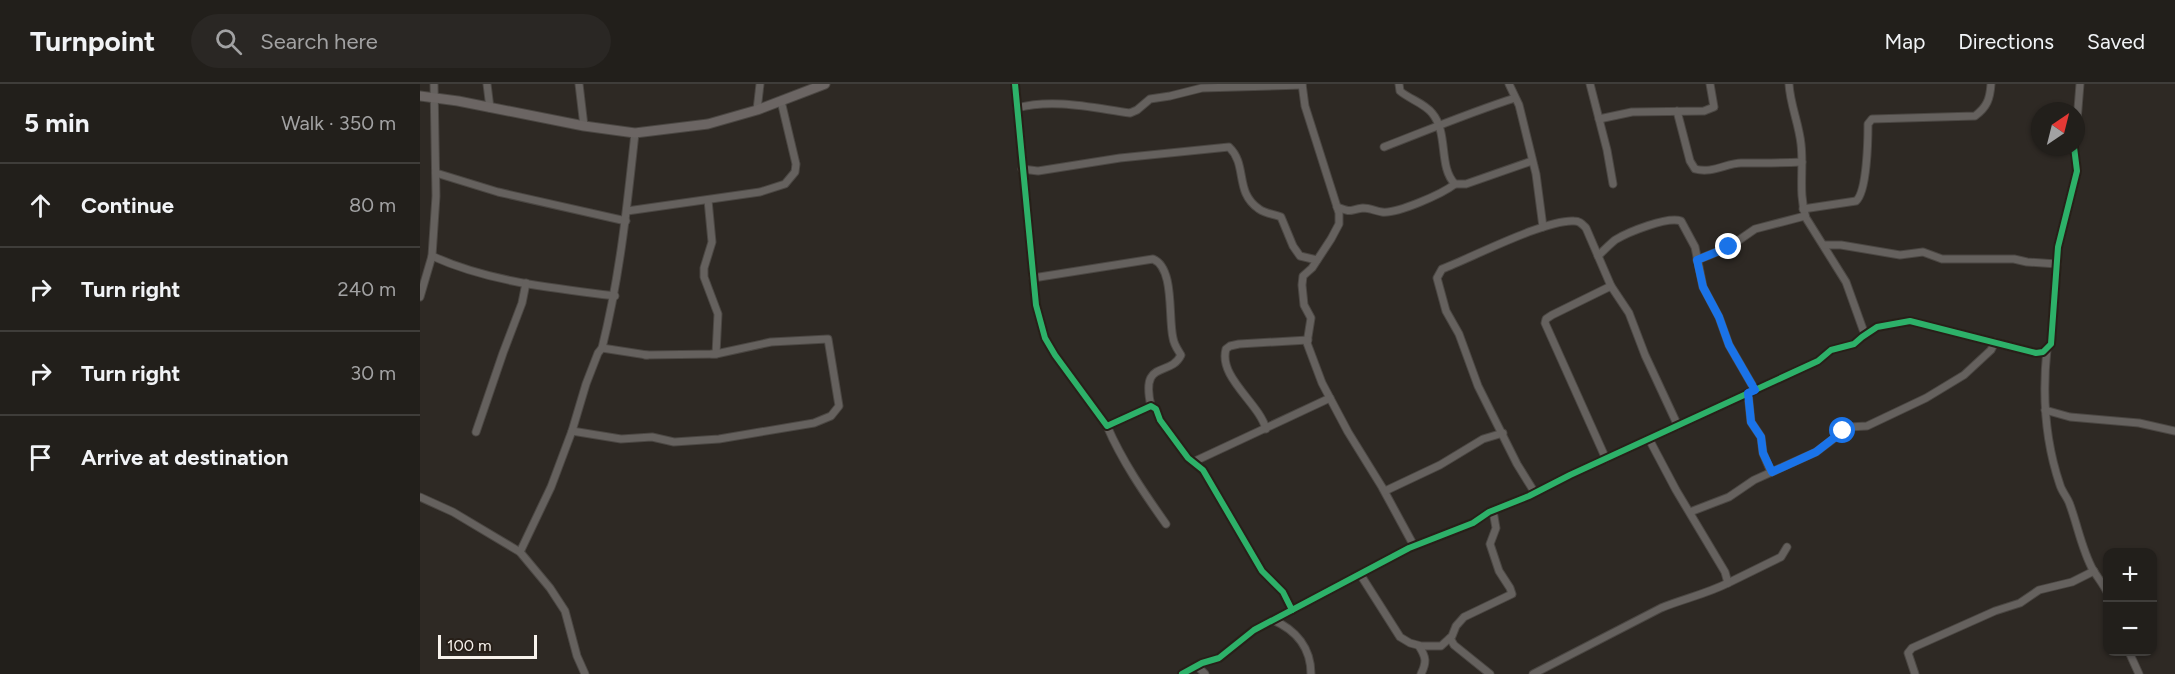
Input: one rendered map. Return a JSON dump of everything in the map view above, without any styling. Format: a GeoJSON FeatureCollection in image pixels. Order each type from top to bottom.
{"type":"FeatureCollection","features":[{"type":"Feature","properties":{"kind":"street"},"geometry":{"type":"LineString","coordinates":[[420,297],[432,256],[436,173],[434,84]]}},
{"type":"Feature","properties":{"kind":"street"},"geometry":{"type":"LineString","coordinates":[[487,84],[490,108]]}},
{"type":"Feature","properties":{"kind":"street"},"geometry":{"type":"LineString","coordinates":[[579,84],[584,126]]}},
{"type":"Feature","properties":{"kind":"street"},"geometry":{"type":"LineString","coordinates":[[758,110],[760,84]]}},
{"type":"Feature","properties":{"kind":"street"},"geometry":{"type":"LineString","coordinates":[[420,96],[635,133],[708,124],[758,110],[825,84]]}},
{"type":"Feature","properties":{"kind":"street"},"geometry":{"type":"LineString","coordinates":[[1015,84],[1036,305],[1045,338],[1082,394],[1107,426],[1137,483],[1166,524]]}},
{"type":"Feature","properties":{"kind":"street"},"geometry":{"type":"LineString","coordinates":[[1399,84],[1400,91],[1431,112],[1439,126],[1445,149],[1446,170],[1455,184]]}},
{"type":"Feature","properties":{"kind":"street"},"geometry":{"type":"LineString","coordinates":[[1509,84],[1519,105],[1532,161],[1543,227]]}},
{"type":"Feature","properties":{"kind":"street"},"geometry":{"type":"LineString","coordinates":[[1590,84],[1613,184]]}},
{"type":"Feature","properties":{"kind":"street"},"geometry":{"type":"LineString","coordinates":[[1599,119],[1632,112],[1712,109],[1714,107],[1710,84]]}},
{"type":"Feature","properties":{"kind":"street"},"geometry":{"type":"LineString","coordinates":[[1789,84],[1801,143],[1801,191],[1804,212],[1846,282],[1865,335]]}},
{"type":"Feature","properties":{"kind":"street"},"geometry":{"type":"LineString","coordinates":[[1697,260],[1729,247],[1755,229],[1804,212],[1856,201],[1863,188],[1868,124],[1872,119],[1975,116],[1983,110],[1990,98],[1991,84]]}},
{"type":"Feature","properties":{"kind":"street"},"geometry":{"type":"LineString","coordinates":[[2079,102],[2080,84]]}},
{"type":"Feature","properties":{"kind":"street"},"geometry":{"type":"LineString","coordinates":[[1017,108],[1034,104],[1061,104],[1130,113],[1150,99],[1202,88],[1302,85],[1305,106],[1339,213],[1339,224],[1317,260],[1303,276],[1304,305],[1311,318],[1308,340],[1311,357],[1348,432],[1385,491],[1414,546]]}},
{"type":"Feature","properties":{"kind":"street"},"geometry":{"type":"LineString","coordinates":[[1384,147],[1456,117],[1515,98]]}},
{"type":"Feature","properties":{"kind":"street"},"geometry":{"type":"LineString","coordinates":[[627,211],[760,192],[785,184],[793,176],[796,164],[781,100]]}},
{"type":"Feature","properties":{"kind":"street"},"geometry":{"type":"LineString","coordinates":[[1677,111],[1690,160],[1695,169],[1724,168],[1737,163],[1749,165],[1802,162]]}},
{"type":"Feature","properties":{"kind":"street"},"geometry":{"type":"LineString","coordinates":[[520,552],[530,527],[542,508],[572,431],[586,384],[602,348],[615,297],[635,133]]}},
{"type":"Feature","properties":{"kind":"street"},"geometry":{"type":"LineString","coordinates":[[1022,169],[1038,171],[1120,158],[1229,147],[1241,170],[1244,192],[1251,202],[1262,211],[1281,217],[1293,246],[1300,256],[1317,260]]}},
{"type":"Feature","properties":{"kind":"street"},"geometry":{"type":"LineString","coordinates":[[1182,674],[1219,658],[1254,630],[1414,546],[1473,523],[1493,511],[1818,362],[1835,348],[1854,344],[1877,327],[1910,321],[2036,353],[2047,349],[2051,345],[2058,247],[2077,171],[2075,156]]}},
{"type":"Feature","properties":{"kind":"street"},"geometry":{"type":"LineString","coordinates":[[1337,207],[1350,212],[1365,208],[1383,212],[1414,205],[1455,184],[1466,184],[1532,161]]}},
{"type":"Feature","properties":{"kind":"street"},"geometry":{"type":"LineString","coordinates":[[436,173],[498,192],[626,221]]}},
{"type":"Feature","properties":{"kind":"street"},"geometry":{"type":"LineString","coordinates":[[708,200],[712,242],[704,268],[704,278],[718,314],[716,354]]}},
{"type":"Feature","properties":{"kind":"street"},"geometry":{"type":"LineString","coordinates":[[1598,256],[1614,241],[1641,228],[1673,219],[1681,221],[1695,247],[1703,287],[1752,391],[1751,422],[1761,437],[1763,453],[1772,472]]}},
{"type":"Feature","properties":{"kind":"street"},"geometry":{"type":"LineString","coordinates":[[1535,493],[1517,464],[1478,386],[1459,334],[1446,311],[1437,278],[1442,269],[1543,227],[1572,220],[1578,221],[1586,228],[1611,285],[1629,313],[1645,356],[1678,426]]}},
{"type":"Feature","properties":{"kind":"street"},"geometry":{"type":"LineString","coordinates":[[1824,245],[1841,245],[1900,255],[1923,252],[1942,259],[2014,259],[2057,264]]}},
{"type":"Feature","properties":{"kind":"street"},"geometry":{"type":"LineString","coordinates":[[432,256],[456,267],[526,284],[615,297]]}},
{"type":"Feature","properties":{"kind":"street"},"geometry":{"type":"LineString","coordinates":[[1033,278],[1153,259],[1159,261],[1164,267],[1169,292],[1172,337],[1181,355],[1177,362],[1155,372],[1151,378],[1148,392],[1151,406],[1156,409],[1160,420],[1193,462],[1203,470],[1262,571],[1283,592],[1292,610]]}},
{"type":"Feature","properties":{"kind":"street"},"geometry":{"type":"LineString","coordinates":[[476,432],[502,353],[522,303],[526,284]]}},
{"type":"Feature","properties":{"kind":"street"},"geometry":{"type":"LineString","coordinates":[[1606,459],[1545,323],[1546,319],[1552,315],[1611,285]]}},
{"type":"Feature","properties":{"kind":"street"},"geometry":{"type":"LineString","coordinates":[[572,431],[621,439],[652,437],[674,441],[719,439],[814,423],[831,416],[839,406],[828,339],[771,342],[716,354],[645,355],[602,348]]}},
{"type":"Feature","properties":{"kind":"street"},"geometry":{"type":"LineString","coordinates":[[1266,429],[1256,407],[1242,393],[1226,364],[1226,349],[1239,344],[1308,340]]}},
{"type":"Feature","properties":{"kind":"street"},"geometry":{"type":"LineString","coordinates":[[1690,512],[1729,496],[1746,485],[1816,452],[1849,427],[1867,426],[1926,398],[1964,375],[1991,350],[1995,342]]}},
{"type":"Feature","properties":{"kind":"street"},"geometry":{"type":"LineString","coordinates":[[2047,349],[2043,384],[2050,450],[2060,486],[2070,504],[2079,537],[2094,571],[2103,583]]}},
{"type":"Feature","properties":{"kind":"street"},"geometry":{"type":"LineString","coordinates":[[1193,462],[1218,448],[1266,429],[1330,398]]}},
{"type":"Feature","properties":{"kind":"street"},"geometry":{"type":"LineString","coordinates":[[1107,426],[1151,406]]}},
{"type":"Feature","properties":{"kind":"street"},"geometry":{"type":"LineString","coordinates":[[2045,411],[2070,417],[2139,423],[2175,431]]}},
{"type":"Feature","properties":{"kind":"street"},"geometry":{"type":"LineString","coordinates":[[1385,491],[1440,465],[1483,439],[1503,433]]}},
{"type":"Feature","properties":{"kind":"street"},"geometry":{"type":"LineString","coordinates":[[1649,439],[1676,490],[1725,572],[1728,583]]}},
{"type":"Feature","properties":{"kind":"street"},"geometry":{"type":"LineString","coordinates":[[420,497],[453,512],[520,552],[565,611],[577,656],[585,674]]}},
{"type":"Feature","properties":{"kind":"street"},"geometry":{"type":"LineString","coordinates":[[1360,574],[1400,636],[1419,646],[1441,646],[1450,638],[1464,617],[1512,594],[1499,571],[1490,543],[1495,534],[1493,511]]}},
{"type":"Feature","properties":{"kind":"street"},"geometry":{"type":"LineString","coordinates":[[1533,674],[1661,608],[1708,593],[1781,557],[1787,547]]}},
{"type":"Feature","properties":{"kind":"street"},"geometry":{"type":"LineString","coordinates":[[1915,674],[1908,653],[1912,648],[1995,611],[2020,603],[2039,590],[2072,582],[2094,571]]}},
{"type":"Feature","properties":{"kind":"street"},"geometry":{"type":"LineString","coordinates":[[1273,620],[1293,630],[1302,642],[1311,661],[1311,674]]}},
{"type":"Feature","properties":{"kind":"street"},"geometry":{"type":"LineString","coordinates":[[1450,638],[1454,645],[1490,674]]}},
{"type":"Feature","properties":{"kind":"street"},"geometry":{"type":"LineString","coordinates":[[1419,646],[1426,656],[1426,665],[1421,674]]}},
{"type":"Feature","properties":{"kind":"street"},"geometry":{"type":"LineString","coordinates":[[2131,656],[2139,674]]}},
{"type":"Feature","properties":{"kind":"street"},"geometry":{"type":"LineString","coordinates":[[1197,666],[1205,674]]}},
{"type":"Feature","properties":{"kind":"cycle path"},"geometry":{"type":"LineString","coordinates":[[1015,84],[1036,305],[1045,338],[1107,426],[1151,406],[1156,409],[1160,420],[1188,458],[1203,470],[1262,571],[1283,592],[1292,610]]}},
{"type":"Feature","properties":{"kind":"cycle path"},"geometry":{"type":"LineString","coordinates":[[1182,674],[1202,663],[1219,658],[1254,630],[1409,548],[1473,523],[1489,512],[1529,496],[1818,361],[1831,350],[1854,344],[1877,327],[1910,321],[2036,353],[2043,352],[2051,344],[2058,247],[2077,171],[2075,156]]}},
{"type":"Feature","properties":{"kind":"route"},"geometry":{"type":"LineString","coordinates":[[1729,247],[1697,260],[1703,287],[1719,317],[1729,345],[1755,390],[1748,393],[1751,422],[1761,437],[1763,453],[1772,472],[1816,452],[1843,431]]}}]}
